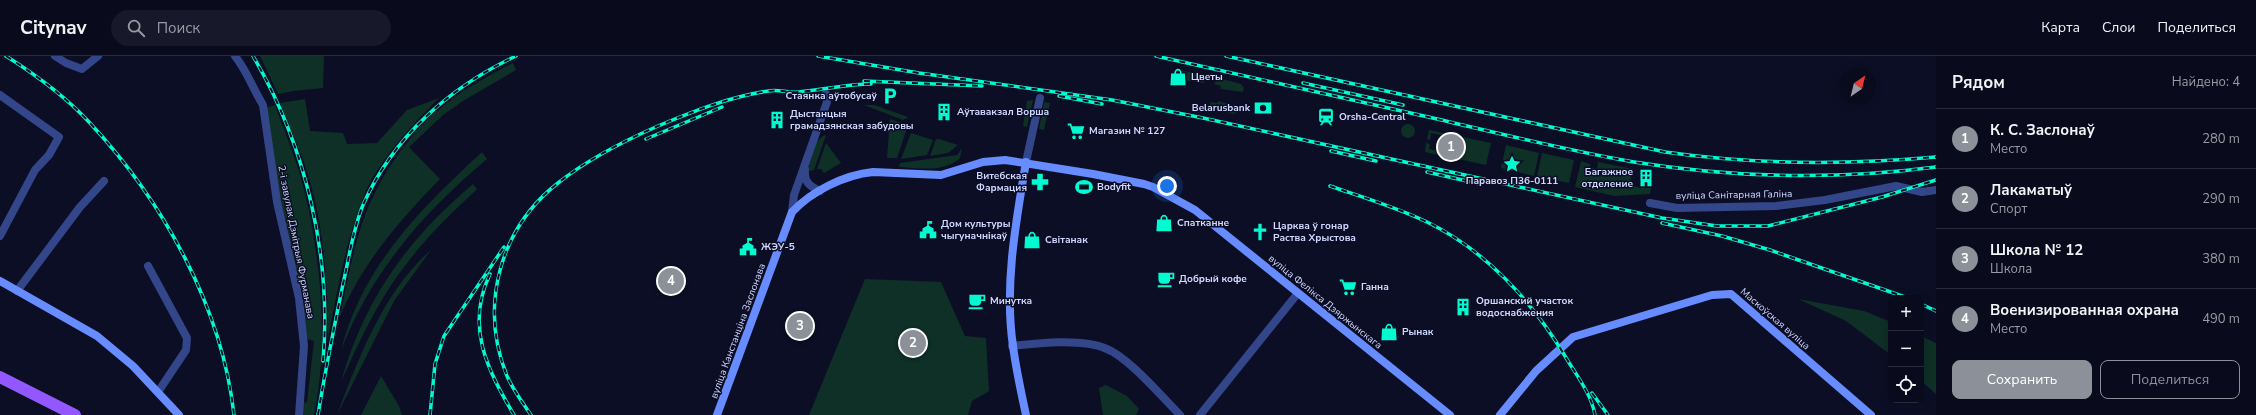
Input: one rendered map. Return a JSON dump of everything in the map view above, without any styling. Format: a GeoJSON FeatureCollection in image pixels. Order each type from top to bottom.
{"type":"FeatureCollection","features":[{"type":"Feature","properties":{"kind":"main road"},"geometry":{"type":"LineString","coordinates":[[0,377],[74,415]]}},
{"type":"Feature","properties":{"kind":"street"},"geometry":{"type":"LineString","coordinates":[[55,56],[66,63],[82,69],[98,56]]}},
{"type":"Feature","properties":{"kind":"street","name":"2-і завулак Дзмітрыя Фурманава"},"geometry":{"type":"LineString","coordinates":[[235,56],[245,70],[263,105],[277,202],[299,298],[304,346],[299,415]]}},
{"type":"Feature","properties":{"kind":"street"},"geometry":{"type":"LineString","coordinates":[[0,94],[59,137],[49,155],[35,170],[0,236]]}},
{"type":"Feature","properties":{"kind":"street","name":"вуліца Канстанціна Заслонава"},"geometry":{"type":"LineString","coordinates":[[717,415],[792,212],[794,195],[827,102],[826,94]]}},
{"type":"Feature","properties":{"kind":"street"},"geometry":{"type":"LineString","coordinates":[[1026,415],[1012,346],[1012,269],[1018,212],[1026,162],[1040,98]]}},
{"type":"Feature","properties":{"kind":"street","name":"вуліца Фелікса Дзяржынскага"},"geometry":{"type":"LineString","coordinates":[[792,212],[800,204],[820,192],[862,173],[873,172],[941,175],[990,160],[1026,162],[1144,184],[1153,187],[1195,210],[1450,415]]}},
{"type":"Feature","properties":{"kind":"street"},"geometry":{"type":"LineString","coordinates":[[805,167],[806,182],[812,188],[820,192]]}},
{"type":"Feature","properties":{"kind":"street"},"geometry":{"type":"LineString","coordinates":[[17,291],[80,207],[104,181]]}},
{"type":"Feature","properties":{"kind":"street","name":"вуліца Санітарная Галіна"},"geometry":{"type":"LineString","coordinates":[[1650,203],[1677,208],[1776,206],[1825,200],[1896,186],[1922,192],[1936,190]]}},
{"type":"Feature","properties":{"kind":"street"},"geometry":{"type":"LineString","coordinates":[[148,266],[187,338],[186,350],[158,392]]}},
{"type":"Feature","properties":{"kind":"street"},"geometry":{"type":"LineString","coordinates":[[0,281],[97,336],[133,366],[179,415]]}},
{"type":"Feature","properties":{"kind":"street"},"geometry":{"type":"LineString","coordinates":[[1200,415],[1298,293]]}},
{"type":"Feature","properties":{"kind":"street","name":"Маскоўская вуліца"},"geometry":{"type":"LineString","coordinates":[[1500,415],[1536,371],[1573,337],[1712,295],[1731,294],[1871,415]]}},
{"type":"Feature","properties":{"kind":"street"},"geometry":{"type":"LineString","coordinates":[[1012,346],[1072,343],[1093,345],[1107,349],[1118,355],[1180,415]]}},
{"type":"Feature","properties":{"kind":"green space"},"geometry":{"type":"Polygon","coordinates":[[[260,56],[324,56],[323,88],[278,94],[260,56]]]}},
{"type":"Feature","properties":{"kind":"green space"},"geometry":{"type":"Polygon","coordinates":[[[513,63],[516,70],[463,101],[443,115],[409,147],[440,179],[410,210],[371,260],[360,277],[340,316],[354,253],[365,215],[382,179],[393,162],[431,116],[470,87],[513,63]]]}},
{"type":"Feature","properties":{"kind":"green space"},"geometry":{"type":"Polygon","coordinates":[[[1180,70],[1203,75],[1205,79],[1204,83],[1182,80],[1182,77],[1176,76],[1180,70]]]}},
{"type":"Feature","properties":{"kind":"green space"},"geometry":{"type":"Polygon","coordinates":[[[1218,78],[1241,84],[1244,88],[1243,92],[1220,89],[1221,86],[1214,84],[1218,78]]]}},
{"type":"Feature","properties":{"kind":"green space"},"geometry":{"type":"Polygon","coordinates":[[[439,98],[398,142],[380,166],[366,191],[348,245],[328,338],[327,292],[323,246],[315,201],[302,157],[280,103],[305,99],[310,131],[343,133],[347,144],[377,143],[407,110],[439,98]]]}},
{"type":"Feature","properties":{"kind":"green space"},"geometry":{"type":"Polygon","coordinates":[[[1033,100],[1027,127],[1023,126],[1027,101],[1033,100]]]}},
{"type":"Feature","properties":{"kind":"green space"},"geometry":{"type":"Polygon","coordinates":[[[1218,101],[1239,107],[1238,112],[1234,114],[1211,109],[1210,102],[1217,103],[1218,101]]]}},
{"type":"Feature","properties":{"kind":"green space"},"geometry":{"type":"Polygon","coordinates":[[[1044,102],[1050,103],[1044,130],[1039,129],[1044,102]]]}},
{"type":"Feature","properties":{"kind":"green space"},"geometry":{"type":"Polygon","coordinates":[[[275,105],[302,180],[317,258],[322,310],[322,337],[321,363],[314,415],[303,415],[303,403],[307,402],[314,341],[307,339],[299,279],[279,202],[265,108],[275,105]]]}},
{"type":"Feature","properties":{"kind":"green space"},"geometry":{"type":"Polygon","coordinates":[[[864,105],[874,105],[908,117],[903,120],[864,105]]]}},
{"type":"Feature","properties":{"kind":"green space"},"geometry":{"type":"Polygon","coordinates":[[[890,119],[908,125],[897,158],[887,158],[890,119]]]}},
{"type":"Feature","properties":{"kind":"green space"},"geometry":{"type":"Polygon","coordinates":[[[1408,124],[1413,126],[1415,131],[1413,136],[1408,138],[1403,136],[1401,131],[1403,126],[1408,124]]]}},
{"type":"Feature","properties":{"kind":"green space"},"geometry":{"type":"Polygon","coordinates":[[[1429,130],[1491,143],[1486,165],[1425,152],[1426,143],[1430,144],[1429,149],[1454,154],[1458,139],[1431,133],[1430,140],[1427,139],[1429,130]]]}},
{"type":"Feature","properties":{"kind":"green space"},"geometry":{"type":"Polygon","coordinates":[[[911,133],[933,140],[927,155],[901,159],[911,133]]]}},
{"type":"Feature","properties":{"kind":"green space"},"geometry":{"type":"Polygon","coordinates":[[[826,135],[814,170],[809,171],[809,161],[812,150],[821,137],[826,135]]]}},
{"type":"Feature","properties":{"kind":"green space"},"geometry":{"type":"Polygon","coordinates":[[[936,139],[958,145],[948,153],[930,156],[936,139]]]}},
{"type":"Feature","properties":{"kind":"green space"},"geometry":{"type":"Polygon","coordinates":[[[826,143],[841,163],[824,173],[821,169],[817,169],[826,143]]]}},
{"type":"Feature","properties":{"kind":"green space"},"geometry":{"type":"Polygon","coordinates":[[[1506,145],[1539,153],[1534,176],[1501,168],[1506,145]]]}},
{"type":"Feature","properties":{"kind":"green space"},"geometry":{"type":"Polygon","coordinates":[[[962,148],[960,158],[947,166],[923,169],[899,167],[900,163],[957,155],[962,148]]]}},
{"type":"Feature","properties":{"kind":"green space"},"geometry":{"type":"Polygon","coordinates":[[[482,152],[487,159],[442,200],[421,222],[383,270],[353,323],[341,351],[350,321],[363,293],[378,267],[415,218],[482,152]]]}},
{"type":"Feature","properties":{"kind":"green space"},"geometry":{"type":"Polygon","coordinates":[[[1542,153],[1574,160],[1569,183],[1537,176],[1542,153]]]}},
{"type":"Feature","properties":{"kind":"green space"},"geometry":{"type":"Polygon","coordinates":[[[1581,161],[1590,164],[1590,167],[1597,169],[1598,162],[1633,169],[1629,186],[1651,188],[1650,194],[1614,196],[1575,187],[1581,161]]]}},
{"type":"Feature","properties":{"kind":"green space"},"geometry":{"type":"Polygon","coordinates":[[[473,184],[477,189],[424,242],[388,290],[363,335],[341,382],[362,324],[391,272],[428,227],[449,205],[473,184]]]}},
{"type":"Feature","properties":{"kind":"green space"},"geometry":{"type":"Polygon","coordinates":[[[431,250],[394,301],[337,415],[354,371],[375,326],[400,284],[431,250]]]}},
{"type":"Feature","properties":{"kind":"green space"},"geometry":{"type":"Polygon","coordinates":[[[865,279],[941,282],[965,336],[986,338],[989,391],[972,401],[968,415],[809,415],[865,279]]]}},
{"type":"Feature","properties":{"kind":"green space"},"geometry":{"type":"Polygon","coordinates":[[[1798,299],[1864,311],[1888,321],[1888,353],[1846,321],[1798,299]]]}},
{"type":"Feature","properties":{"kind":"green space"},"geometry":{"type":"Polygon","coordinates":[[[1924,337],[1936,343],[1936,394],[1924,384],[1924,337]]]}},
{"type":"Feature","properties":{"kind":"green space"},"geometry":{"type":"Polygon","coordinates":[[[381,376],[399,406],[402,415],[361,415],[381,376]]]}},
{"type":"Feature","properties":{"kind":"green space"},"geometry":{"type":"Polygon","coordinates":[[[1106,385],[1127,396],[1139,409],[1136,415],[1103,415],[1099,388],[1106,385]]]}},
{"type":"Feature","properties":{"kind":"railway"},"geometry":{"type":"LineString","coordinates":[[6,56],[50,87],[71,104],[89,122],[116,153],[141,186],[164,221],[185,258],[217,335],[227,375],[234,415]]}},
{"type":"Feature","properties":{"kind":"railway"},"geometry":{"type":"LineString","coordinates":[[253,56],[272,91],[288,127],[301,165],[311,203],[319,243],[323,282],[325,322],[323,361]]}},
{"type":"Feature","properties":{"kind":"railway"},"geometry":{"type":"LineString","coordinates":[[318,415],[354,234],[363,205],[375,180],[390,157],[407,136],[446,99],[468,83],[516,56]]}},
{"type":"Feature","properties":{"kind":"railway"},"geometry":{"type":"LineString","coordinates":[[818,56],[919,73],[1112,100],[1203,118],[1662,218],[1717,226],[1768,226],[1882,197],[1936,180]]}},
{"type":"Feature","properties":{"kind":"railway"},"geometry":{"type":"LineString","coordinates":[[1156,56],[1555,146],[1634,162],[1709,171],[1785,175],[1861,174],[1936,167]]}},
{"type":"Feature","properties":{"kind":"railway"},"geometry":{"type":"LineString","coordinates":[[1226,56],[1665,152],[1733,159],[1800,162],[1902,160],[1936,157]]}},
{"type":"Feature","properties":{"kind":"railway"},"geometry":{"type":"LineString","coordinates":[[864,81],[982,86]]}},
{"type":"Feature","properties":{"kind":"railway"},"geometry":{"type":"LineString","coordinates":[[1303,83],[1403,105]]}},
{"type":"Feature","properties":{"kind":"railway"},"geometry":{"type":"LineString","coordinates":[[531,415],[509,381],[499,350],[495,323],[495,297],[500,271],[509,246],[521,223],[538,202],[558,183],[606,151],[658,126],[712,105],[739,97],[768,91],[776,90],[799,92],[871,84]]}},
{"type":"Feature","properties":{"kind":"railway"},"geometry":{"type":"LineString","coordinates":[[1059,96],[1102,104]]}},
{"type":"Feature","properties":{"kind":"railway"},"geometry":{"type":"LineString","coordinates":[[646,139],[722,107]]}},
{"type":"Feature","properties":{"kind":"railway"},"geometry":{"type":"LineString","coordinates":[[1331,151],[1376,161]]}},
{"type":"Feature","properties":{"kind":"railway"},"geometry":{"type":"LineString","coordinates":[[1427,172],[1480,184]]}},
{"type":"Feature","properties":{"kind":"railway"},"geometry":{"type":"LineString","coordinates":[[1330,186],[1391,207],[1427,222],[1468,247],[1487,262],[1505,279],[1538,316],[1587,392],[1595,415]]}},
{"type":"Feature","properties":{"kind":"railway"},"geometry":{"type":"LineString","coordinates":[[1662,223],[1722,236],[1770,250],[1899,295]]}},
{"type":"Feature","properties":{"kind":"railway"},"geometry":{"type":"LineString","coordinates":[[430,415],[435,364],[444,336],[504,247]]}},
{"type":"Feature","properties":{"kind":"railway"},"geometry":{"type":"LineString","coordinates":[[490,274],[483,293],[479,312],[479,329],[482,347],[495,381],[514,415]]}},
{"type":"Feature","properties":{"kind":"railway"},"geometry":{"type":"LineString","coordinates":[[1924,305],[1936,311]]}},
{"type":"Feature","properties":{"kind":"railway"},"geometry":{"type":"LineString","coordinates":[[1592,393],[1608,415]]}},
{"type":"Feature","properties":{"kind":"place","name":"Цветы"},"geometry":{"type":"Point","coordinates":[1178,77]}},
{"type":"Feature","properties":{"kind":"place","name":"Стаянка аўтобусаў"},"geometry":{"type":"Point","coordinates":[890,96]}},
{"type":"Feature","properties":{"kind":"place","name":"Belarusbank"},"geometry":{"type":"Point","coordinates":[1263,108]}},
{"type":"Feature","properties":{"kind":"place","name":"Аўтавакзал Ворша"},"geometry":{"type":"Point","coordinates":[944,112]}},
{"type":"Feature","properties":{"kind":"place","name":"Orsha-Central"},"geometry":{"type":"Point","coordinates":[1326,117]}},
{"type":"Feature","properties":{"kind":"place","name":"Дыстанцыя грамадзянская забудовы"},"geometry":{"type":"Point","coordinates":[777,120]}},
{"type":"Feature","properties":{"kind":"place","name":"Магазин № 127"},"geometry":{"type":"Point","coordinates":[1076,131]}},
{"type":"Feature","properties":{"kind":"place","name":"К. С. Заслонаў"},"geometry":{"type":"Point","coordinates":[1451,147]}},
{"type":"Feature","properties":{"kind":"place","name":"Паравоз П36-0111"},"geometry":{"type":"Point","coordinates":[1512,164]}},
{"type":"Feature","properties":{"kind":"place","name":"Багажное отделение"},"geometry":{"type":"Point","coordinates":[1646,178]}},
{"type":"Feature","properties":{"kind":"place","name":"Витебская Фармация"},"geometry":{"type":"Point","coordinates":[1040,182]}},
{"type":"Feature","properties":{"kind":"place","name":"Bodyfit"},"geometry":{"type":"Point","coordinates":[1084,187]}},
{"type":"Feature","properties":{"kind":"place","name":"Спатканне"},"geometry":{"type":"Point","coordinates":[1164,223]}},
{"type":"Feature","properties":{"kind":"place","name":"Дом культуры чыгуначнікаў"},"geometry":{"type":"Point","coordinates":[928,230]}},
{"type":"Feature","properties":{"kind":"place","name":"Царква ў гонар Раства Хрыстова"},"geometry":{"type":"Point","coordinates":[1260,232]}},
{"type":"Feature","properties":{"kind":"place","name":"Світанак"},"geometry":{"type":"Point","coordinates":[1032,240]}},
{"type":"Feature","properties":{"kind":"place","name":"ЖЭУ-5"},"geometry":{"type":"Point","coordinates":[748,247]}},
{"type":"Feature","properties":{"kind":"place","name":"Добрый кофе"},"geometry":{"type":"Point","coordinates":[1166,279]}},
{"type":"Feature","properties":{"kind":"place","name":"Военизированная охрана"},"geometry":{"type":"Point","coordinates":[671,281]}},
{"type":"Feature","properties":{"kind":"place","name":"Ганна"},"geometry":{"type":"Point","coordinates":[1348,287]}},
{"type":"Feature","properties":{"kind":"place","name":"Минутка"},"geometry":{"type":"Point","coordinates":[977,301]}},
{"type":"Feature","properties":{"kind":"place","name":"Оршанский участок водоснабжения"},"geometry":{"type":"Point","coordinates":[1463,307]}},
{"type":"Feature","properties":{"kind":"place","name":"Школа № 12"},"geometry":{"type":"Point","coordinates":[800,326]}},
{"type":"Feature","properties":{"kind":"place","name":"Рынак"},"geometry":{"type":"Point","coordinates":[1389,332]}},
{"type":"Feature","properties":{"kind":"place","name":"Лакаматыў"},"geometry":{"type":"Point","coordinates":[913,343]}}]}
